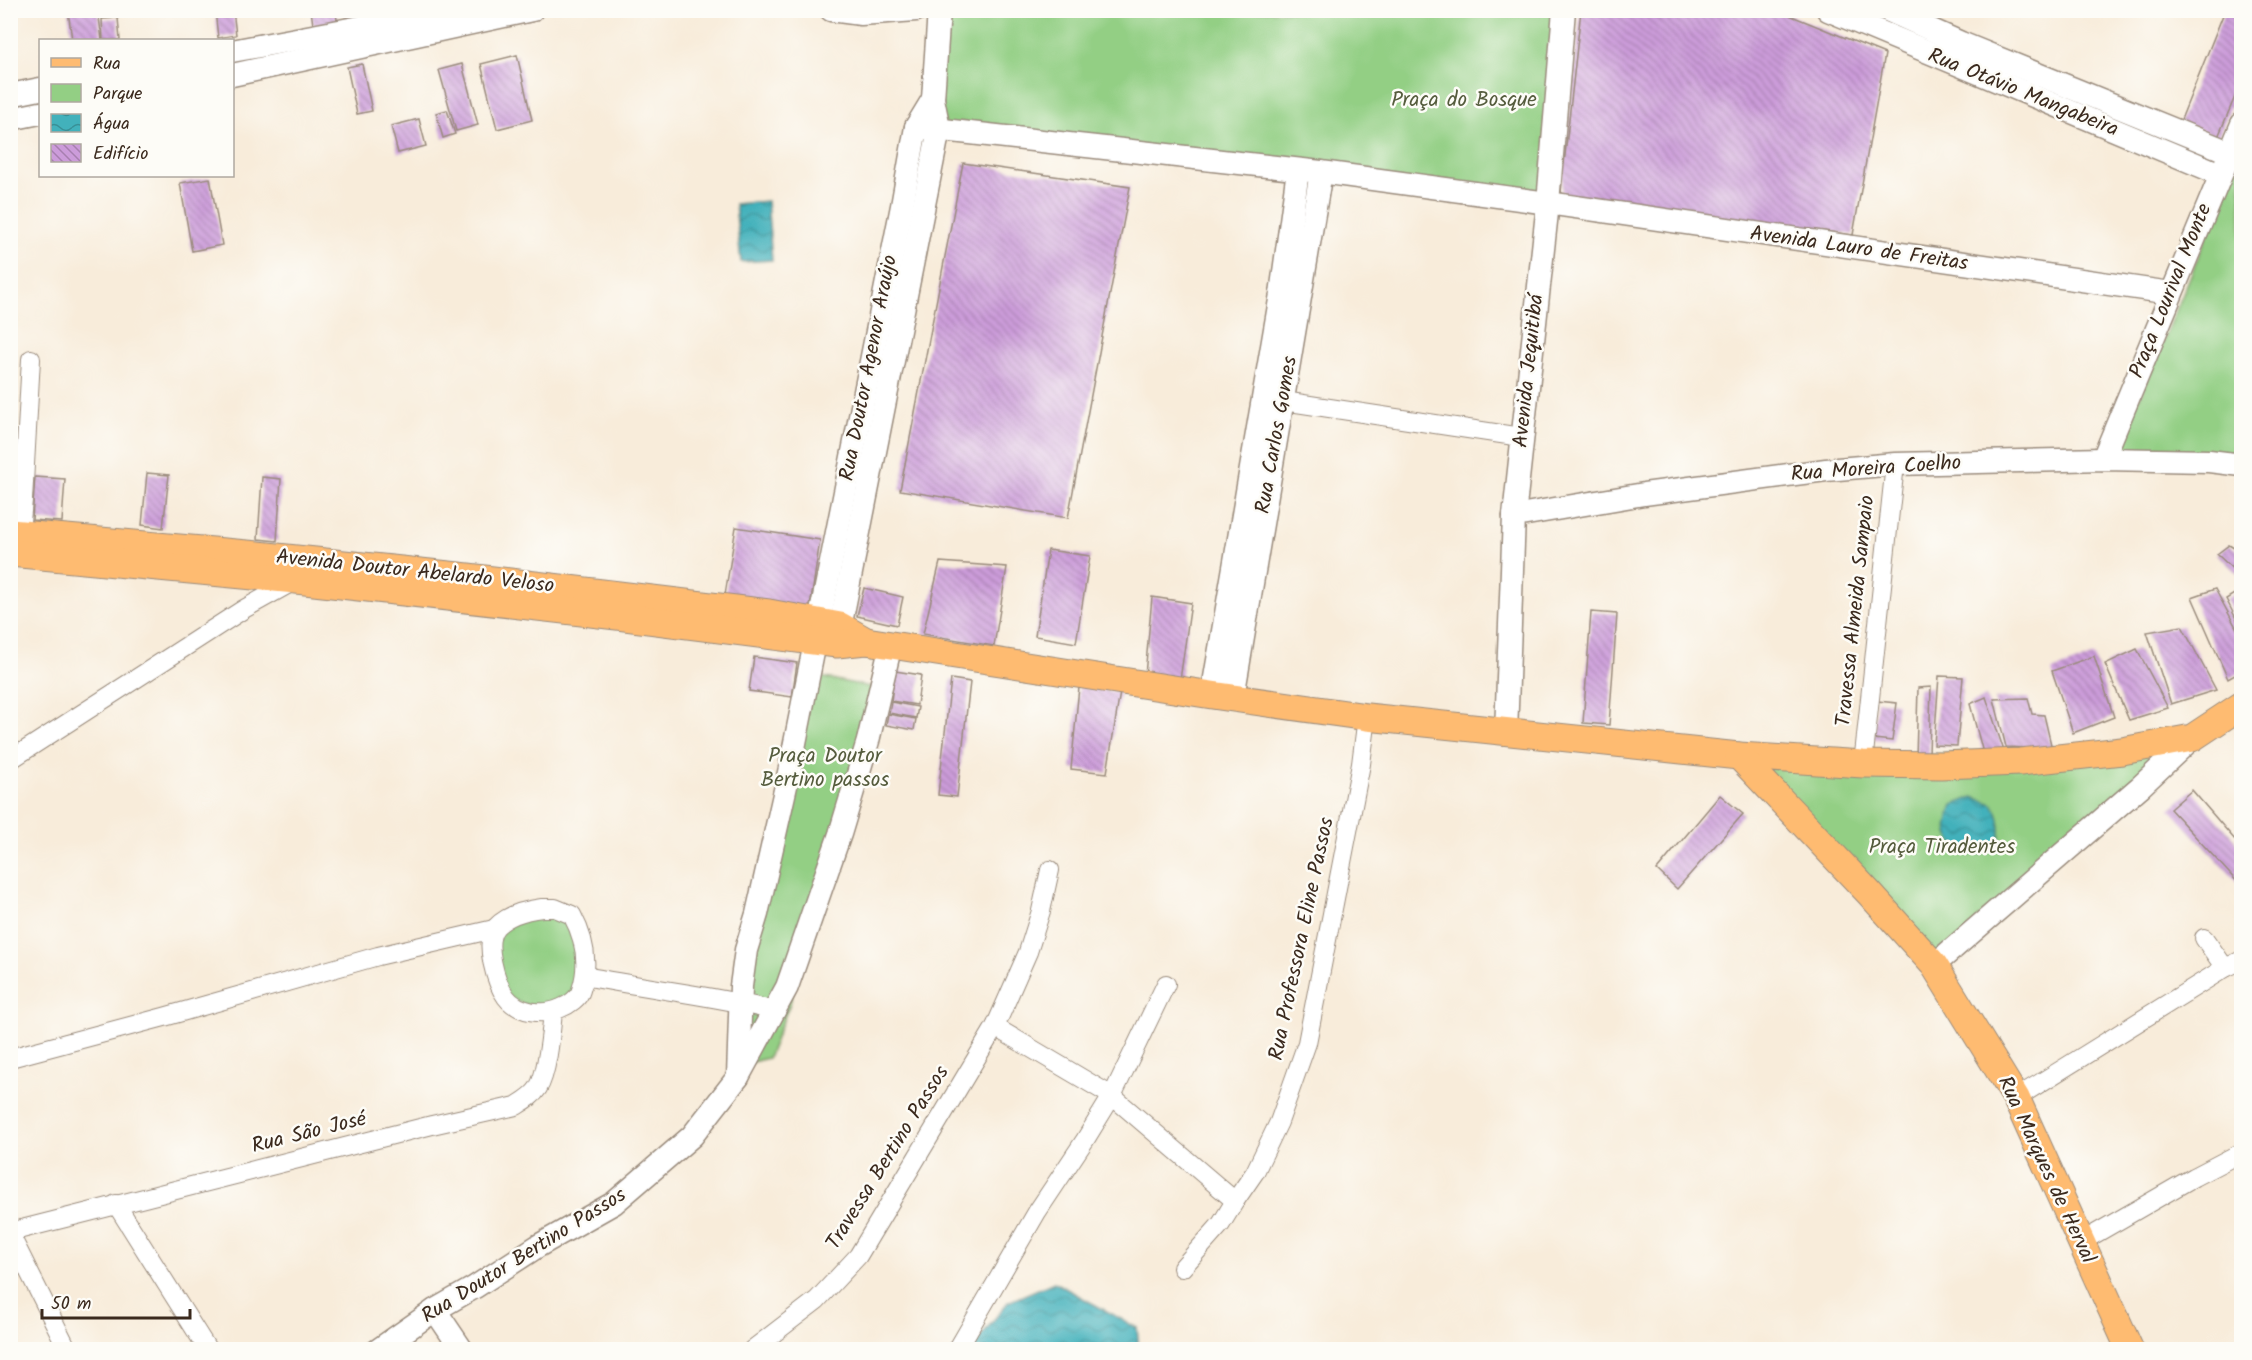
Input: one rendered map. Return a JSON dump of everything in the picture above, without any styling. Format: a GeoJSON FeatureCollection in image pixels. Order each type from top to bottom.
{"type":"FeatureCollection","features":[{"type":"Feature","properties":{"kind":"main road","name":"Avenida Doutor Abelardo Veloso"},"geometry":{"type":"LineString","coordinates":[[15,543],[300,570],[618,606],[828,633]]}},
{"type":"Feature","properties":{"kind":"main road"},"geometry":{"type":"LineString","coordinates":[[828,633],[879,643],[1367,717],[1739,756],[1863,764],[1941,765],[2020,762],[2122,751],[2192,738],[2241,705]]}},
{"type":"Feature","properties":{"kind":"main road"},"geometry":{"type":"LineString","coordinates":[[1739,756],[1934,965]]}},
{"type":"Feature","properties":{"kind":"main road","name":"Rua Marques de Herval"},"geometry":{"type":"LineString","coordinates":[[1934,965],[2016,1098],[2130,1350]]}},
{"type":"Feature","properties":{"kind":"street"},"geometry":{"type":"LineString","coordinates":[[234,74],[423,26],[452,10]]}},
{"type":"Feature","properties":{"kind":"street"},"geometry":{"type":"LineString","coordinates":[[234,51],[532,10]]}},
{"type":"Feature","properties":{"kind":"street"},"geometry":{"type":"LineString","coordinates":[[831,10],[861,14],[916,10]]}},
{"type":"Feature","properties":{"kind":"street","name":"Rua Doutor Agenor Araújo"},"geometry":{"type":"LineString","coordinates":[[828,633],[939,129],[933,99],[939,10]]}},
{"type":"Feature","properties":{"kind":"street","name":"Avenida Jequitibá"},"geometry":{"type":"LineString","coordinates":[[1506,733],[1514,516],[1548,203],[1564,10]]}},
{"type":"Feature","properties":{"kind":"street","name":"Rua Otávio Mangabeira"},"geometry":{"type":"LineString","coordinates":[[1827,10],[2220,174]]}},
{"type":"Feature","properties":{"kind":"street","name":"Rua Otávio Mangabeira"},"geometry":{"type":"LineString","coordinates":[[1887,10],[1961,43],[2229,152]]}},
{"type":"Feature","properties":{"kind":"street"},"geometry":{"type":"LineString","coordinates":[[1951,63],[1961,43]]}},
{"type":"Feature","properties":{"kind":"street"},"geometry":{"type":"LineString","coordinates":[[10,95],[39,89]]}},
{"type":"Feature","properties":{"kind":"street"},"geometry":{"type":"LineString","coordinates":[[2080,116],[2089,95]]}},
{"type":"Feature","properties":{"kind":"street","name":"Rua Doutor Agenor Araújo"},"geometry":{"type":"LineString","coordinates":[[828,633],[916,127],[933,99]]}},
{"type":"Feature","properties":{"kind":"street"},"geometry":{"type":"LineString","coordinates":[[10,119],[39,113]]}},
{"type":"Feature","properties":{"kind":"street","name":"Praça Lourival Monte"},"geometry":{"type":"LineString","coordinates":[[2103,459],[2241,124]]}},
{"type":"Feature","properties":{"kind":"street"},"geometry":{"type":"LineString","coordinates":[[916,127],[1321,172],[1548,203]]}},
{"type":"Feature","properties":{"kind":"street","name":"Rua Carlos Gomes"},"geometry":{"type":"LineString","coordinates":[[1291,296],[1298,170]]}},
{"type":"Feature","properties":{"kind":"street","name":"Rua Carlos Gomes"},"geometry":{"type":"LineString","coordinates":[[1222,696],[1291,296],[1321,172]]}},
{"type":"Feature","properties":{"kind":"street","name":"Avenida Lauro de Freitas"},"geometry":{"type":"LineString","coordinates":[[1548,203],[2171,293]]}},
{"type":"Feature","properties":{"kind":"street"},"geometry":{"type":"LineString","coordinates":[[15,543],[31,359]]}},
{"type":"Feature","properties":{"kind":"street"},"geometry":{"type":"LineString","coordinates":[[1272,399],[1521,437]]}},
{"type":"Feature","properties":{"kind":"street","name":"Rua Moreira Coelho"},"geometry":{"type":"LineString","coordinates":[[1514,516],[1644,494],[1826,470],[1895,464],[2103,459],[2209,461],[2241,465]]}},
{"type":"Feature","properties":{"kind":"street","name":"Travessa Almeida Sampaio"},"geometry":{"type":"LineString","coordinates":[[1863,764],[1895,464]]}},
{"type":"Feature","properties":{"kind":"street"},"geometry":{"type":"LineString","coordinates":[[244,609],[255,566]]}},
{"type":"Feature","properties":{"kind":"street"},"geometry":{"type":"LineString","coordinates":[[10,760],[244,609],[300,570]]}},
{"type":"Feature","properties":{"kind":"street"},"geometry":{"type":"LineString","coordinates":[[738,1077],[746,950],[828,633]]}},
{"type":"Feature","properties":{"kind":"street","name":"Rua Doutor Bertino Passos"},"geometry":{"type":"LineString","coordinates":[[378,1350],[435,1310],[538,1246],[614,1203],[692,1136],[738,1077],[776,1011],[787,987],[840,834],[868,741],[879,643]]}},
{"type":"Feature","properties":{"kind":"street","name":"Rua Professora Eline Passos"},"geometry":{"type":"LineString","coordinates":[[1182,1268],[1221,1224],[1255,1172],[1279,1122],[1306,1043],[1367,717]]}},
{"type":"Feature","properties":{"kind":"street"},"geometry":{"type":"LineString","coordinates":[[1934,965],[2141,786],[2192,738]]}},
{"type":"Feature","properties":{"kind":"street","name":"Travessa Bertino Passos"},"geometry":{"type":"LineString","coordinates":[[753,1350],[817,1300],[858,1256],[994,1027],[1028,952],[1041,911],[1050,870]]}},
{"type":"Feature","properties":{"kind":"street"},"geometry":{"type":"LineString","coordinates":[[10,1058],[378,956],[494,929],[507,918],[526,910],[555,908],[572,915],[585,944],[585,976],[580,994],[568,1005],[554,1012],[536,1013],[519,1007],[507,998],[491,960],[494,929]]}},
{"type":"Feature","properties":{"kind":"street"},"geometry":{"type":"LineString","coordinates":[[2204,938],[2225,968]]}},
{"type":"Feature","properties":{"kind":"street"},"geometry":{"type":"LineString","coordinates":[[2016,1098],[2241,960]]}},
{"type":"Feature","properties":{"kind":"street"},"geometry":{"type":"LineString","coordinates":[[585,976],[640,987],[741,1002],[776,1011]]}},
{"type":"Feature","properties":{"kind":"street"},"geometry":{"type":"LineString","coordinates":[[957,1350],[1037,1212],[1112,1096],[1166,984]]}},
{"type":"Feature","properties":{"kind":"street","name":"Rua São José"},"geometry":{"type":"LineString","coordinates":[[10,1233],[116,1204],[516,1106],[528,1099],[539,1087],[554,1012]]}},
{"type":"Feature","properties":{"kind":"street"},"geometry":{"type":"LineString","coordinates":[[994,1027],[1112,1096],[1235,1201]]}},
{"type":"Feature","properties":{"kind":"street"},"geometry":{"type":"LineString","coordinates":[[2081,1242],[2241,1152]]}},
{"type":"Feature","properties":{"kind":"street"},"geometry":{"type":"LineString","coordinates":[[116,1204],[208,1350]]}},
{"type":"Feature","properties":{"kind":"street"},"geometry":{"type":"LineString","coordinates":[[10,1233],[68,1350]]}},
{"type":"Feature","properties":{"kind":"street"},"geometry":{"type":"LineString","coordinates":[[435,1310],[462,1350]]}},
{"type":"Feature","properties":{"kind":"green space","name":"Praça do Bosque"},"geometry":{"type":"Polygon","coordinates":[[[940,11],[1564,11],[1548,203],[939,129],[940,11]]]}},
{"type":"Feature","properties":{"kind":"green space"},"geometry":{"type":"Polygon","coordinates":[[[2241,153],[2241,456],[2105,456],[2142,393],[2241,153]]]}},
{"type":"Feature","properties":{"kind":"green space","name":"Praça Doutor Bertino passos"},"geometry":{"type":"Polygon","coordinates":[[[815,676],[876,688],[790,1003],[768,1058],[739,1065],[741,986],[815,676]]]}},
{"type":"Feature","properties":{"kind":"green space","name":"Praça Tiradentes"},"geometry":{"type":"Polygon","coordinates":[[[2192,739],[1934,965],[1740,756],[1816,762],[2192,739]]]}},
{"type":"Feature","properties":{"kind":"green space"},"geometry":{"type":"Polygon","coordinates":[[[526,910],[570,914],[585,944],[574,999],[534,1008],[507,998],[491,960],[500,929],[526,910]]]}},
{"type":"Feature","properties":{"kind":"water"},"geometry":{"type":"Polygon","coordinates":[[[767,201],[772,260],[741,262],[735,204],[767,201]]]}},
{"type":"Feature","properties":{"kind":"water"},"geometry":{"type":"Polygon","coordinates":[[[1973,797],[1993,804],[2000,824],[1999,839],[1991,850],[1982,854],[1964,854],[1949,837],[1947,826],[1953,805],[1973,797]]]}},
{"type":"Feature","properties":{"kind":"water"},"geometry":{"type":"Polygon","coordinates":[[[1054,1282],[1137,1328],[1139,1349],[971,1349],[1008,1302],[1054,1282]]]}},
{"type":"Feature","properties":{"kind":"building"},"geometry":{"type":"Polygon","coordinates":[[[68,10],[98,10],[102,39],[72,39],[68,10]]]}},
{"type":"Feature","properties":{"kind":"building"},"geometry":{"type":"Polygon","coordinates":[[[215,10],[233,10],[236,35],[218,38],[215,10]]]}},
{"type":"Feature","properties":{"kind":"building"},"geometry":{"type":"Polygon","coordinates":[[[311,10],[336,10],[337,22],[313,25],[311,10]]]}},
{"type":"Feature","properties":{"kind":"building"},"geometry":{"type":"Polygon","coordinates":[[[344,10],[357,10],[358,14],[345,16],[344,10]]]}},
{"type":"Feature","properties":{"kind":"building"},"geometry":{"type":"Polygon","coordinates":[[[359,10],[375,10],[376,19],[361,21],[359,10]]]}},
{"type":"Feature","properties":{"kind":"building"},"geometry":{"type":"Polygon","coordinates":[[[1581,10],[1777,10],[1885,54],[1853,235],[1570,200],[1561,192],[1581,10]]]}},
{"type":"Feature","properties":{"kind":"building"},"geometry":{"type":"Polygon","coordinates":[[[2225,10],[2242,14],[2242,80],[2218,137],[2180,122],[2225,10]]]}},
{"type":"Feature","properties":{"kind":"building"},"geometry":{"type":"Polygon","coordinates":[[[118,18],[120,39],[103,39],[102,19],[118,18]]]}},
{"type":"Feature","properties":{"kind":"building"},"geometry":{"type":"Polygon","coordinates":[[[517,55],[532,120],[497,129],[481,64],[517,55]]]}},
{"type":"Feature","properties":{"kind":"building"},"geometry":{"type":"Polygon","coordinates":[[[362,64],[372,111],[357,114],[347,67],[362,64]]]}},
{"type":"Feature","properties":{"kind":"building"},"geometry":{"type":"Polygon","coordinates":[[[462,64],[478,125],[456,131],[439,70],[462,64]]]}},
{"type":"Feature","properties":{"kind":"building"},"geometry":{"type":"Polygon","coordinates":[[[447,110],[455,134],[443,138],[436,113],[447,110]]]}},
{"type":"Feature","properties":{"kind":"building"},"geometry":{"type":"Polygon","coordinates":[[[419,119],[426,146],[398,153],[391,126],[419,119]]]}},
{"type":"Feature","properties":{"kind":"building"},"geometry":{"type":"Polygon","coordinates":[[[963,163],[1130,187],[1068,518],[900,490],[963,163]]]}},
{"type":"Feature","properties":{"kind":"building"},"geometry":{"type":"Polygon","coordinates":[[[210,178],[222,245],[192,251],[180,183],[210,178]]]}},
{"type":"Feature","properties":{"kind":"building"},"geometry":{"type":"Polygon","coordinates":[[[147,473],[169,475],[163,528],[142,525],[147,473]]]}},
{"type":"Feature","properties":{"kind":"building"},"geometry":{"type":"Polygon","coordinates":[[[35,477],[65,479],[62,522],[32,520],[35,477]]]}},
{"type":"Feature","properties":{"kind":"building"},"geometry":{"type":"Polygon","coordinates":[[[262,477],[281,479],[277,541],[258,539],[262,477]]]}},
{"type":"Feature","properties":{"kind":"building"},"geometry":{"type":"Polygon","coordinates":[[[736,527],[820,540],[809,614],[724,601],[736,527]]]}},
{"type":"Feature","properties":{"kind":"building"},"geometry":{"type":"Polygon","coordinates":[[[2229,545],[2242,553],[2242,578],[2217,554],[2229,545]]]}},
{"type":"Feature","properties":{"kind":"building"},"geometry":{"type":"Polygon","coordinates":[[[1048,550],[1090,556],[1076,643],[1035,636],[1048,550]]]}},
{"type":"Feature","properties":{"kind":"building"},"geometry":{"type":"Polygon","coordinates":[[[940,562],[1007,567],[994,646],[923,634],[940,562]]]}},
{"type":"Feature","properties":{"kind":"building"},"geometry":{"type":"Polygon","coordinates":[[[864,588],[903,597],[897,625],[857,616],[864,588]]]}},
{"type":"Feature","properties":{"kind":"building"},"geometry":{"type":"Polygon","coordinates":[[[2215,589],[2242,638],[2242,671],[2228,679],[2192,597],[2215,589]]]}},
{"type":"Feature","properties":{"kind":"building"},"geometry":{"type":"Polygon","coordinates":[[[2242,589],[2242,630],[2226,599],[2242,589]]]}},
{"type":"Feature","properties":{"kind":"building"},"geometry":{"type":"Polygon","coordinates":[[[1152,597],[1191,603],[1180,680],[1145,675],[1152,597]]]}},
{"type":"Feature","properties":{"kind":"building"},"geometry":{"type":"Polygon","coordinates":[[[1591,612],[1617,614],[1609,725],[1583,723],[1591,612]]]}},
{"type":"Feature","properties":{"kind":"building"},"geometry":{"type":"Polygon","coordinates":[[[2182,626],[2216,690],[2171,704],[2147,632],[2182,626]]]}},
{"type":"Feature","properties":{"kind":"building"},"geometry":{"type":"Polygon","coordinates":[[[2137,649],[2168,708],[2129,720],[2105,664],[2137,649]]]}},
{"type":"Feature","properties":{"kind":"building"},"geometry":{"type":"Polygon","coordinates":[[[2094,656],[2114,717],[2073,733],[2052,671],[2094,656]]]}},
{"type":"Feature","properties":{"kind":"building"},"geometry":{"type":"Polygon","coordinates":[[[754,657],[797,663],[792,697],[749,691],[754,657]]]}},
{"type":"Feature","properties":{"kind":"building"},"geometry":{"type":"Polygon","coordinates":[[[895,671],[921,675],[917,705],[891,701],[895,671]]]}},
{"type":"Feature","properties":{"kind":"building"},"geometry":{"type":"Polygon","coordinates":[[[1939,676],[1963,677],[1957,746],[1934,745],[1939,676]]]}},
{"type":"Feature","properties":{"kind":"building"},"geometry":{"type":"Polygon","coordinates":[[[951,679],[970,682],[957,797],[938,795],[951,679]]]}},
{"type":"Feature","properties":{"kind":"building"},"geometry":{"type":"Polygon","coordinates":[[[1079,687],[1120,692],[1107,773],[1071,769],[1079,687]]]}},
{"type":"Feature","properties":{"kind":"building"},"geometry":{"type":"Polygon","coordinates":[[[1931,687],[1929,755],[1916,758],[1918,688],[1931,687]]]}},
{"type":"Feature","properties":{"kind":"building"},"geometry":{"type":"Polygon","coordinates":[[[1986,697],[2004,751],[1983,753],[1970,704],[1986,697]]]}},
{"type":"Feature","properties":{"kind":"building"},"geometry":{"type":"Polygon","coordinates":[[[2028,698],[2032,714],[2044,715],[2052,749],[2006,747],[1994,699],[2028,698]]]}},
{"type":"Feature","properties":{"kind":"building"},"geometry":{"type":"Polygon","coordinates":[[[1877,701],[1897,703],[1892,741],[1874,739],[1877,701]]]}},
{"type":"Feature","properties":{"kind":"building"},"geometry":{"type":"Polygon","coordinates":[[[891,702],[918,707],[916,718],[889,713],[891,702]]]}},
{"type":"Feature","properties":{"kind":"building"},"geometry":{"type":"Polygon","coordinates":[[[888,714],[916,719],[914,730],[886,725],[888,714]]]}},
{"type":"Feature","properties":{"kind":"building"},"geometry":{"type":"Polygon","coordinates":[[[2192,790],[2242,848],[2242,887],[2170,809],[2192,790]]]}},
{"type":"Feature","properties":{"kind":"building"},"geometry":{"type":"Polygon","coordinates":[[[1720,795],[1743,814],[1677,889],[1657,870],[1720,795]]]}}]}
